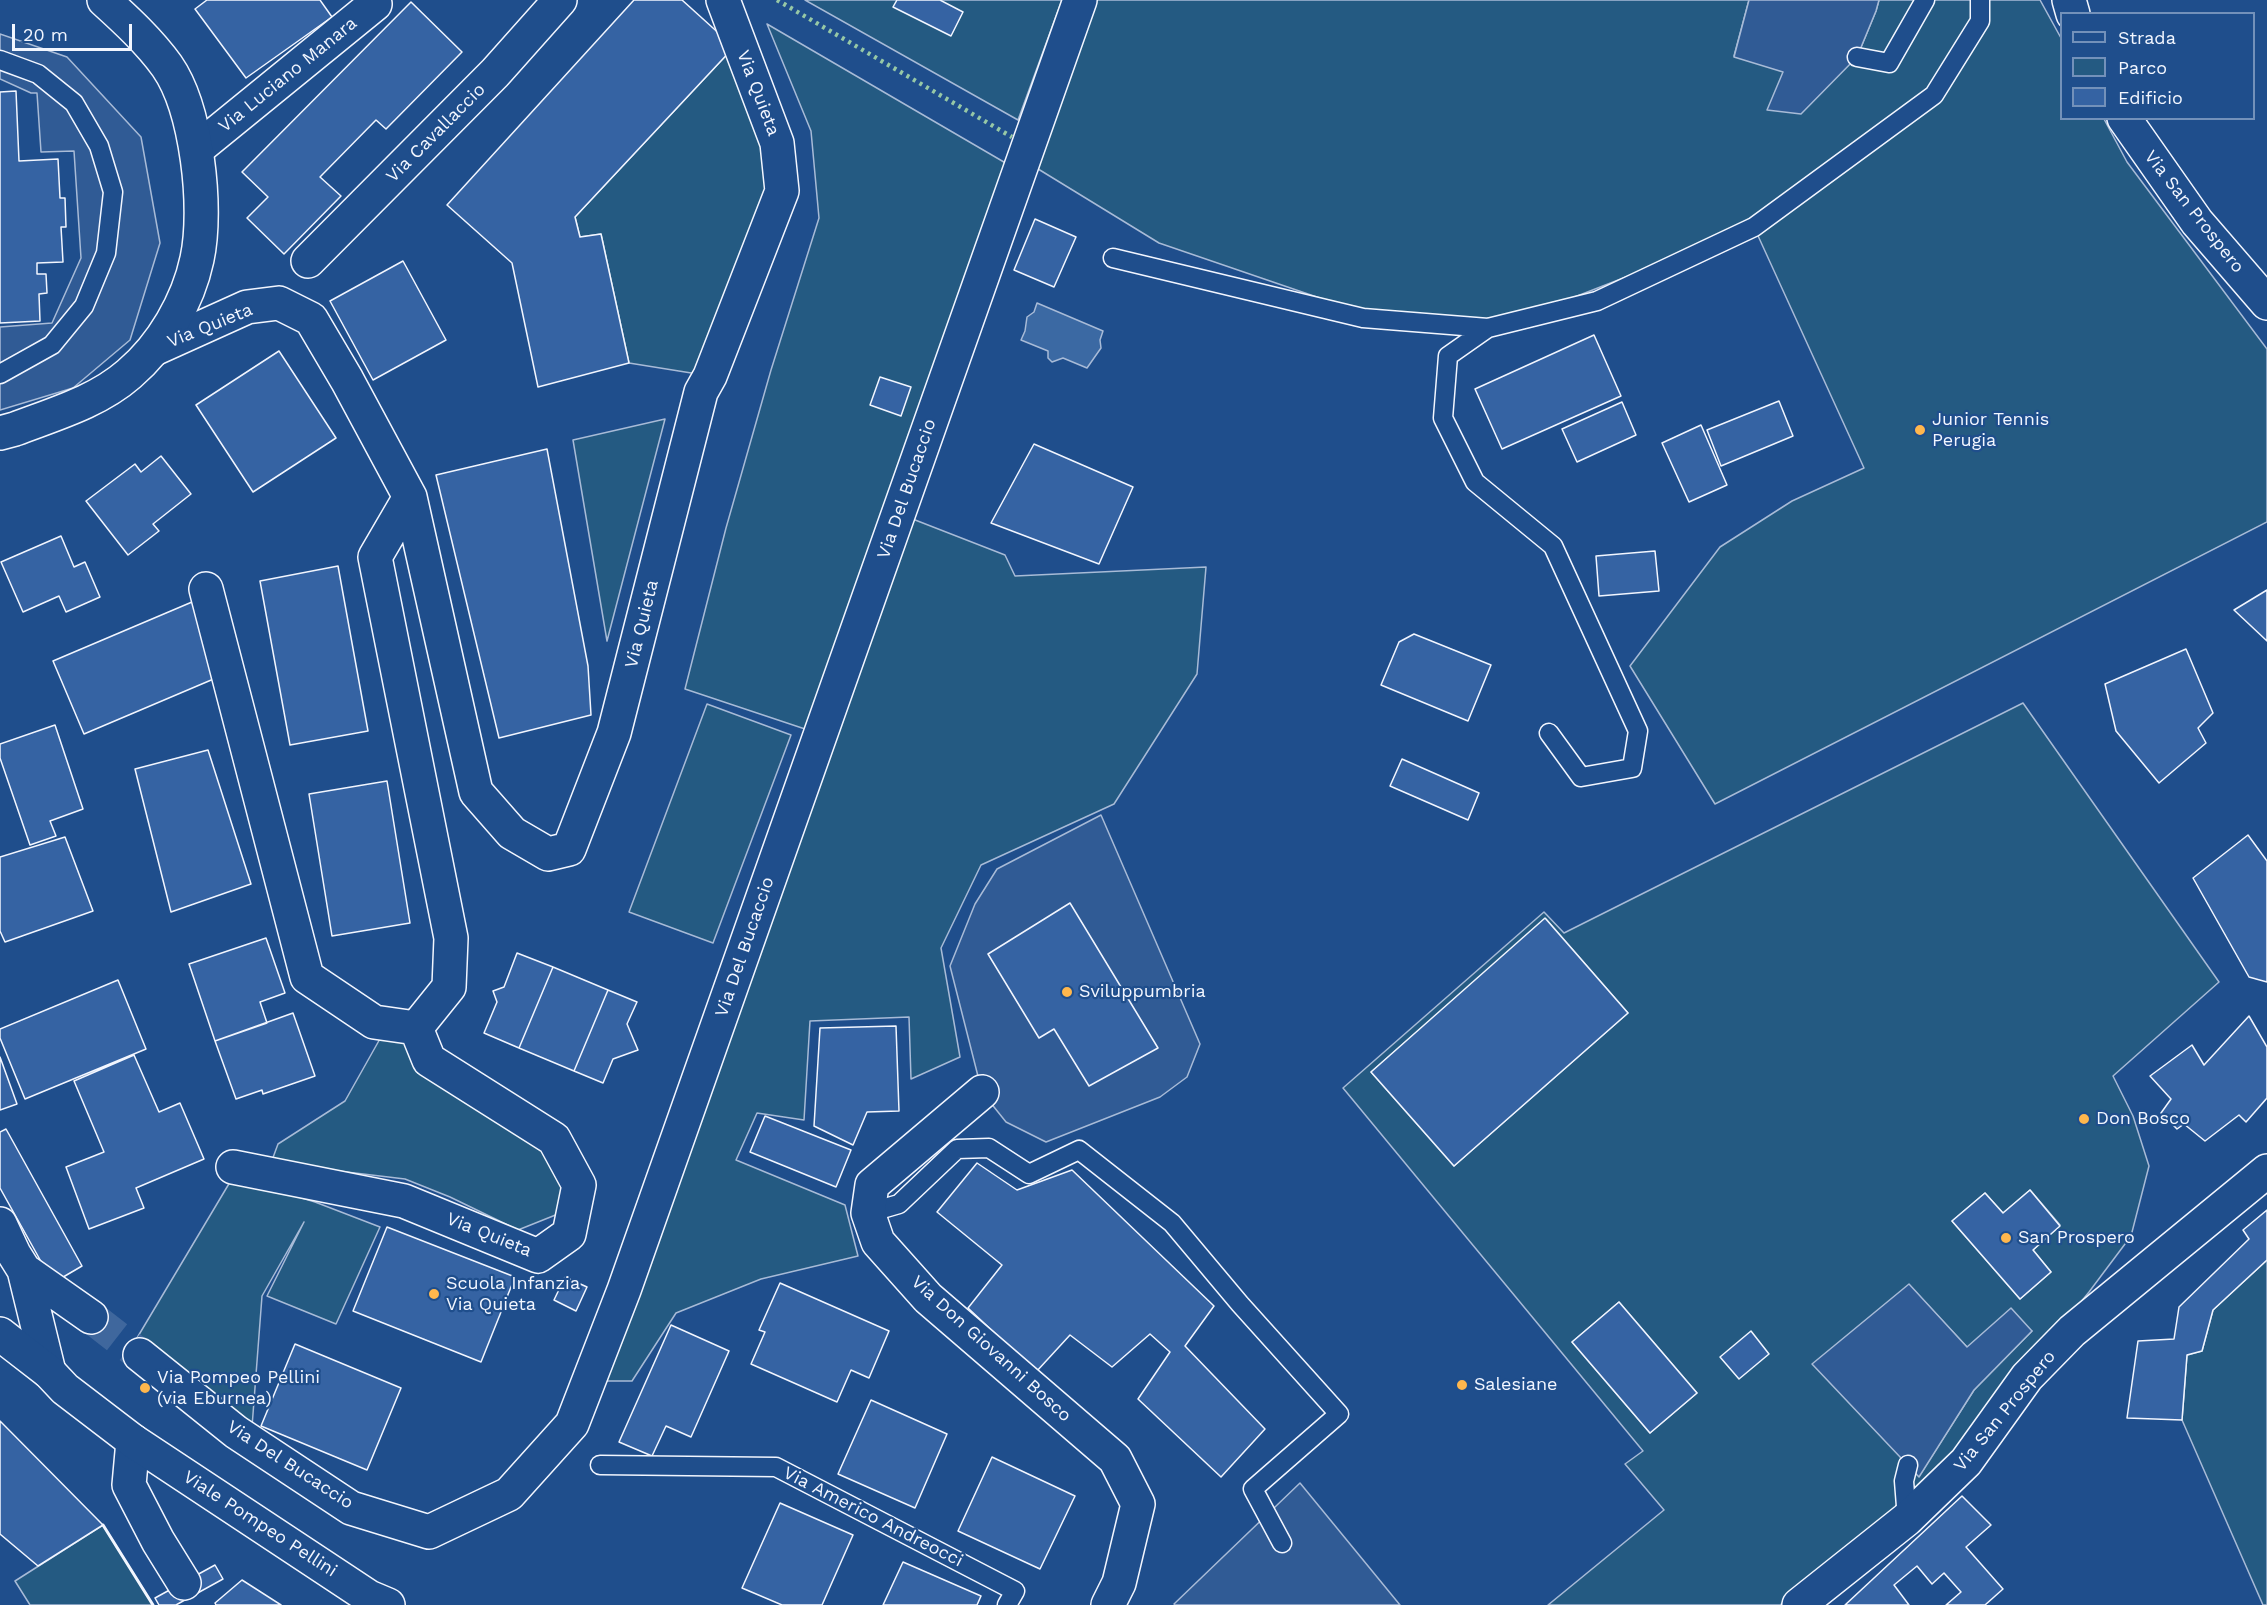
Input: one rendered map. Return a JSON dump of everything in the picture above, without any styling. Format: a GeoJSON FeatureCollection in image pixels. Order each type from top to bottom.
{"type":"FeatureCollection","features":[{"type":"Feature","properties":{"kind":"street"},"geometry":{"type":"LineString","coordinates":[[0,432],[15,429],[102,394],[128,375],[154,349],[181,306],[197,259],[202,214],[196,149],[186,108],[168,67],[138,31],[104,0]]}},
{"type":"Feature","properties":{"kind":"street","name":"Via Luciano Manara"},"geometry":{"type":"LineString","coordinates":[[196,149],[375,4],[374,0]]}},
{"type":"Feature","properties":{"kind":"street","name":"Via Cavallaccio"},"geometry":{"type":"LineString","coordinates":[[308,261],[495,73],[560,0]]}},
{"type":"Feature","properties":{"kind":"street","name":"Via Quieta"},"geometry":{"type":"LineString","coordinates":[[154,349],[247,307],[279,303],[311,319],[410,496],[476,792],[512,833],[548,854],[569,849],[614,734],[701,392],[710,376],[782,191],[777,143],[723,0]]}},
{"type":"Feature","properties":{"kind":"street","name":"Via Del Bucaccio"},"geometry":{"type":"LineString","coordinates":[[151,1364],[236,1432],[351,1508],[429,1532],[509,1494],[572,1424],[624,1290],[1080,0]]}},
{"type":"Feature","properties":{"kind":"street","name":"Via San Prospero"},"geometry":{"type":"LineString","coordinates":[[2125,120],[2197,222],[2267,303]]}},
{"type":"Feature","properties":{"kind":"street"},"geometry":{"type":"LineString","coordinates":[[206,588],[307,977],[374,1022],[416,1028],[449,987],[452,938],[375,557],[410,496]]}},
{"type":"Feature","properties":{"kind":"street","name":"Via Quieta"},"geometry":{"type":"LineString","coordinates":[[233,1167],[404,1201],[538,1256],[569,1234],[579,1185],[554,1139],[429,1060],[416,1028]]}},
{"type":"Feature","properties":{"kind":"street","name":"Via Don Giovanni Bosco"},"geometry":{"type":"LineString","coordinates":[[982,1092],[872,1185],[868,1213],[878,1242],[928,1298],[1115,1459],[1138,1504],[1119,1583],[1108,1605]]}},
{"type":"Feature","properties":{"kind":"street","name":"Via San Prospero"},"geometry":{"type":"LineString","coordinates":[[1799,1605],[1907,1519],[1966,1462],[2027,1377],[2072,1331],[2267,1171]]}},
{"type":"Feature","properties":{"kind":"street"},"geometry":{"type":"LineString","coordinates":[[0,1224],[24,1270],[49,1372]]}},
{"type":"Feature","properties":{"kind":"street"},"geometry":{"type":"LineString","coordinates":[[24,1270],[91,1317]]}},
{"type":"Feature","properties":{"kind":"street","name":"Viale Pompeo Pellini"},"geometry":{"type":"LineString","coordinates":[[0,1334],[49,1372],[65,1389],[133,1441],[369,1596],[388,1605]]}},
{"type":"Feature","properties":{"kind":"street"},"geometry":{"type":"LineString","coordinates":[[133,1441],[129,1485],[158,1541],[191,1595]]}},
{"type":"Feature","properties":{"kind":"lane"},"geometry":{"type":"LineString","coordinates":[[1857,57],[1889,63],[1925,0]]}},
{"type":"Feature","properties":{"kind":"lane"},"geometry":{"type":"LineString","coordinates":[[1113,258],[1363,318],[1488,328],[1597,301],[1754,227],[1934,95],[1980,21],[1980,0]]}},
{"type":"Feature","properties":{"kind":"lane"},"geometry":{"type":"LineString","coordinates":[[0,60],[38,74],[74,103],[99,146],[113,192],[106,253],[84,306],[52,345],[0,374]]}},
{"type":"Feature","properties":{"kind":"lane"},"geometry":{"type":"LineString","coordinates":[[1488,328],[1448,356],[1443,418],[1475,482],[1553,546],[1638,731],[1632,768],[1581,777],[1549,733]]}},
{"type":"Feature","properties":{"kind":"lane"},"geometry":{"type":"LineString","coordinates":[[868,1213],[899,1204],[957,1149],[989,1149],[1029,1174],[1079,1150],[1172,1223],[1240,1304],[1339,1414],[1253,1489],[1282,1543]]}},
{"type":"Feature","properties":{"kind":"lane","name":"Via Americo Andreocci"},"geometry":{"type":"LineString","coordinates":[[600,1465],[776,1467],[1015,1591],[1007,1605]]}},
{"type":"Feature","properties":{"kind":"lane"},"geometry":{"type":"LineString","coordinates":[[1907,1519],[1904,1481],[1908,1465]]}},
{"type":"Feature","properties":{"kind":"green space"},"geometry":{"type":"Polygon","coordinates":[[[805,0],[1062,0],[1018,120],[805,0]]]}},
{"type":"Feature","properties":{"kind":"green space"},"geometry":{"type":"Polygon","coordinates":[[[1090,0],[1749,0],[1734,56],[1857,57],[1879,0],[2040,0],[2060,36],[2060,120],[2105,120],[2127,162],[2267,349],[2267,522],[1715,804],[1630,666],[1720,547],[1792,501],[1864,468],[1754,227],[1508,323],[1384,320],[1159,243],[1030,164],[1090,0]]]}},
{"type":"Feature","properties":{"kind":"green space"},"geometry":{"type":"Polygon","coordinates":[[[767,24],[1009,165],[808,730],[685,689],[726,528],[771,370],[819,218],[811,131],[767,24]]]}},
{"type":"Feature","properties":{"kind":"green space"},"geometry":{"type":"Polygon","coordinates":[[[734,47],[782,191],[710,376],[629,363],[601,234],[580,237],[575,217],[734,47]]]}},
{"type":"Feature","properties":{"kind":"green space"},"geometry":{"type":"Polygon","coordinates":[[[665,419],[607,641],[573,440],[665,419]]]}},
{"type":"Feature","properties":{"kind":"green space"},"geometry":{"type":"Polygon","coordinates":[[[910,518],[1005,555],[1015,576],[1206,567],[1197,674],[1114,804],[981,865],[941,948],[960,1057],[911,1079],[909,1017],[810,1021],[804,1120],[757,1113],[736,1160],[845,1205],[858,1256],[761,1279],[676,1313],[632,1381],[605,1381],[910,518]]]}},
{"type":"Feature","properties":{"kind":"green space"},"geometry":{"type":"Polygon","coordinates":[[[2023,703],[2219,982],[2113,1076],[2133,1116],[2149,1166],[2131,1236],[2089,1292],[1930,1487],[1780,1605],[1548,1605],[1664,1510],[1625,1464],[1643,1451],[1343,1088],[1544,912],[1564,933],[2023,703]],[[1546,919],[1371,1072],[1454,1166],[1628,1013],[1546,919]],[[2030,1190],[2003,1213],[1985,1193],[1952,1221],[2020,1299],[2051,1272],[2033,1250],[2060,1225],[2030,1190]],[[1909,1285],[1919,1476],[1974,1390],[2032,1331],[1967,1347],[1909,1285]],[[1619,1302],[1572,1342],[1650,1433],[1697,1393],[1619,1302]]]}},
{"type":"Feature","properties":{"kind":"green space"},"geometry":{"type":"Polygon","coordinates":[[[707,704],[791,735],[713,943],[629,912],[707,704]]]}},
{"type":"Feature","properties":{"kind":"green space"},"geometry":{"type":"Polygon","coordinates":[[[381,1037],[412,1042],[418,1073],[450,1082],[542,1146],[568,1184],[558,1214],[518,1230],[450,1197],[405,1179],[271,1163],[278,1144],[345,1101],[381,1037]]]}},
{"type":"Feature","properties":{"kind":"green space"},"geometry":{"type":"Polygon","coordinates":[[[233,1177],[315,1202],[380,1227],[336,1324],[267,1296],[304,1222],[262,1296],[252,1427],[134,1343],[233,1177]]]}},
{"type":"Feature","properties":{"kind":"green space"},"geometry":{"type":"Polygon","coordinates":[[[2267,1260],[2267,1605],[2263,1605],[2182,1420],[2187,1355],[2202,1351],[2213,1310],[2267,1260]]]}},
{"type":"Feature","properties":{"kind":"green space"},"geometry":{"type":"Polygon","coordinates":[[[103,1525],[153,1605],[30,1605],[15,1581],[103,1525]]]}},
{"type":"Feature","properties":{"kind":"shaded area"},"geometry":{"type":"Polygon","coordinates":[[[1749,0],[1879,0],[1857,57],[1801,114],[1767,110],[1783,72],[1734,57],[1749,0]]]}},
{"type":"Feature","properties":{"kind":"shaded area"},"geometry":{"type":"Polygon","coordinates":[[[0,34],[67,57],[141,137],[160,243],[130,340],[73,388],[0,410],[0,327],[52,323],[81,258],[74,151],[41,152],[37,93],[31,93],[0,79],[0,34]]]}},
{"type":"Feature","properties":{"kind":"shaded area"},"geometry":{"type":"Polygon","coordinates":[[[1037,303],[1103,331],[1100,340],[1101,348],[1087,368],[1063,358],[1052,362],[1048,358],[1048,351],[1021,340],[1027,317],[1034,312],[1037,303]]]}},
{"type":"Feature","properties":{"kind":"shaded area"},"geometry":{"type":"Polygon","coordinates":[[[1101,815],[1200,1044],[1187,1077],[1160,1097],[1046,1142],[1006,1122],[982,1092],[950,966],[975,904],[997,869],[1101,815]]]}},
{"type":"Feature","properties":{"kind":"shaded area"},"geometry":{"type":"Polygon","coordinates":[[[1909,1284],[1967,1347],[2011,1308],[2032,1331],[1974,1390],[1919,1477],[1812,1364],[1909,1284]]]}},
{"type":"Feature","properties":{"kind":"shaded area"},"geometry":{"type":"Polygon","coordinates":[[[1300,1483],[1400,1605],[1174,1604],[1300,1483]]]}},
{"type":"Feature","properties":{"kind":"building"},"geometry":{"type":"Polygon","coordinates":[[[207,0],[320,0],[332,17],[246,78],[195,9],[207,0]]]}},
{"type":"Feature","properties":{"kind":"building"},"geometry":{"type":"Polygon","coordinates":[[[634,0],[682,0],[734,47],[575,217],[580,237],[601,234],[629,363],[538,387],[512,263],[447,205],[634,0]]]}},
{"type":"Feature","properties":{"kind":"building"},"geometry":{"type":"Polygon","coordinates":[[[897,0],[940,0],[963,12],[951,36],[893,7],[897,0]]]}},
{"type":"Feature","properties":{"kind":"building"},"geometry":{"type":"Polygon","coordinates":[[[411,2],[462,52],[386,129],[376,120],[320,177],[341,196],[284,254],[247,218],[268,197],[242,172],[411,2]]]}},
{"type":"Feature","properties":{"kind":"building"},"geometry":{"type":"Polygon","coordinates":[[[16,91],[19,161],[58,159],[60,198],[65,198],[66,227],[61,227],[63,262],[37,263],[37,274],[46,274],[47,293],[39,294],[40,321],[0,323],[0,92],[16,91]]]}},
{"type":"Feature","properties":{"kind":"building"},"geometry":{"type":"Polygon","coordinates":[[[1035,219],[1076,237],[1054,287],[1014,270],[1035,219]]]}},
{"type":"Feature","properties":{"kind":"building"},"geometry":{"type":"Polygon","coordinates":[[[403,261],[446,340],[373,380],[330,301],[403,261]]]}},
{"type":"Feature","properties":{"kind":"building"},"geometry":{"type":"Polygon","coordinates":[[[1594,335],[1621,396],[1502,449],[1475,389],[1594,335]]]}},
{"type":"Feature","properties":{"kind":"building"},"geometry":{"type":"Polygon","coordinates":[[[279,351],[336,438],[253,492],[196,405],[279,351]]]}},
{"type":"Feature","properties":{"kind":"building"},"geometry":{"type":"Polygon","coordinates":[[[880,377],[911,387],[901,416],[870,405],[880,377]]]}},
{"type":"Feature","properties":{"kind":"building"},"geometry":{"type":"Polygon","coordinates":[[[1779,401],[1793,436],[1721,466],[1707,430],[1779,401]]]}},
{"type":"Feature","properties":{"kind":"building"},"geometry":{"type":"Polygon","coordinates":[[[1622,402],[1636,435],[1577,462],[1562,429],[1622,402]]]}},
{"type":"Feature","properties":{"kind":"building"},"geometry":{"type":"Polygon","coordinates":[[[1701,425],[1727,485],[1689,502],[1662,443],[1701,425]]]}},
{"type":"Feature","properties":{"kind":"building"},"geometry":{"type":"Polygon","coordinates":[[[1034,444],[1133,487],[1099,564],[991,523],[1034,444]]]}},
{"type":"Feature","properties":{"kind":"building"},"geometry":{"type":"Polygon","coordinates":[[[547,449],[588,666],[591,715],[499,738],[436,475],[547,449]]]}},
{"type":"Feature","properties":{"kind":"building"},"geometry":{"type":"Polygon","coordinates":[[[161,456],[191,494],[153,524],[159,531],[128,555],[86,501],[135,464],[141,472],[161,456]]]}},
{"type":"Feature","properties":{"kind":"building"},"geometry":{"type":"Polygon","coordinates":[[[61,536],[74,567],[85,562],[100,597],[66,612],[59,596],[23,612],[1,562],[61,536]]]}},
{"type":"Feature","properties":{"kind":"building"},"geometry":{"type":"Polygon","coordinates":[[[1655,551],[1659,591],[1599,596],[1596,556],[1655,551]]]}},
{"type":"Feature","properties":{"kind":"building"},"geometry":{"type":"Polygon","coordinates":[[[338,566],[368,731],[290,745],[260,581],[338,566]]]}},
{"type":"Feature","properties":{"kind":"building"},"geometry":{"type":"Polygon","coordinates":[[[2267,590],[2267,641],[2234,610],[2267,590]]]}},
{"type":"Feature","properties":{"kind":"building"},"geometry":{"type":"Polygon","coordinates":[[[192,602],[223,675],[84,734],[53,661],[192,602]]]}},
{"type":"Feature","properties":{"kind":"building"},"geometry":{"type":"Polygon","coordinates":[[[1414,634],[1491,665],[1468,721],[1381,685],[1399,642],[1414,634]]]}},
{"type":"Feature","properties":{"kind":"building"},"geometry":{"type":"Polygon","coordinates":[[[2186,649],[2213,713],[2198,728],[2206,743],[2159,783],[2116,731],[2105,684],[2186,649]]]}},
{"type":"Feature","properties":{"kind":"building"},"geometry":{"type":"Polygon","coordinates":[[[55,725],[83,809],[50,821],[56,836],[30,845],[0,758],[0,744],[55,725]]]}},
{"type":"Feature","properties":{"kind":"building"},"geometry":{"type":"Polygon","coordinates":[[[208,750],[251,884],[171,912],[135,769],[208,750]]]}},
{"type":"Feature","properties":{"kind":"building"},"geometry":{"type":"Polygon","coordinates":[[[1402,759],[1479,793],[1468,820],[1390,786],[1402,759]]]}},
{"type":"Feature","properties":{"kind":"building"},"geometry":{"type":"Polygon","coordinates":[[[387,781],[410,923],[332,936],[309,794],[387,781]]]}},
{"type":"Feature","properties":{"kind":"building"},"geometry":{"type":"Polygon","coordinates":[[[2248,835],[2267,861],[2267,982],[2249,977],[2193,878],[2248,835]]]}},
{"type":"Feature","properties":{"kind":"building"},"geometry":{"type":"Polygon","coordinates":[[[65,837],[93,911],[5,942],[0,931],[0,857],[65,837]]]}},
{"type":"Feature","properties":{"kind":"building","name":"Sviluppumbria"},"geometry":{"type":"Polygon","coordinates":[[[1070,903],[1158,1048],[1089,1086],[1054,1029],[1039,1038],[988,954],[1070,903]]]}},
{"type":"Feature","properties":{"kind":"building"},"geometry":{"type":"Polygon","coordinates":[[[1545,918],[1628,1013],[1454,1166],[1371,1072],[1545,918]]]}},
{"type":"Feature","properties":{"kind":"building"},"geometry":{"type":"Polygon","coordinates":[[[266,938],[285,993],[260,1002],[267,1023],[215,1041],[189,964],[266,938]]]}},
{"type":"Feature","properties":{"kind":"building"},"geometry":{"type":"Polygon","coordinates":[[[517,953],[553,967],[519,1048],[484,1033],[497,1002],[493,991],[504,987],[517,953]]]}},
{"type":"Feature","properties":{"kind":"building"},"geometry":{"type":"Polygon","coordinates":[[[553,967],[608,990],[574,1071],[519,1048],[553,967]]]}},
{"type":"Feature","properties":{"kind":"building"},"geometry":{"type":"Polygon","coordinates":[[[118,980],[146,1049],[25,1099],[0,1038],[0,1029],[118,980]]]}},
{"type":"Feature","properties":{"kind":"building"},"geometry":{"type":"Polygon","coordinates":[[[608,990],[637,1002],[627,1024],[638,1050],[613,1059],[603,1083],[574,1071],[608,990]]]}},
{"type":"Feature","properties":{"kind":"building"},"geometry":{"type":"Polygon","coordinates":[[[293,1013],[315,1076],[263,1094],[262,1090],[236,1099],[215,1041],[293,1013]]]}},
{"type":"Feature","properties":{"kind":"building"},"geometry":{"type":"Polygon","coordinates":[[[2249,1016],[2267,1047],[2267,1098],[2246,1122],[2239,1115],[2205,1141],[2184,1124],[2177,1129],[2161,1113],[2171,1099],[2150,1076],[2192,1045],[2204,1065],[2249,1016]]]}},
{"type":"Feature","properties":{"kind":"building"},"geometry":{"type":"Polygon","coordinates":[[[896,1026],[899,1111],[867,1112],[853,1145],[814,1126],[820,1028],[896,1026]]]}},
{"type":"Feature","properties":{"kind":"building"},"geometry":{"type":"Polygon","coordinates":[[[134,1055],[159,1112],[180,1103],[204,1159],[136,1188],[144,1208],[89,1229],[66,1167],[104,1152],[74,1081],[134,1055]]]}},
{"type":"Feature","properties":{"kind":"building"},"geometry":{"type":"Polygon","coordinates":[[[0,1057],[17,1104],[0,1110],[0,1057]]]}},
{"type":"Feature","properties":{"kind":"building"},"geometry":{"type":"Polygon","coordinates":[[[765,1116],[851,1150],[836,1187],[750,1152],[765,1116]]]}},
{"type":"Feature","properties":{"kind":"building"},"geometry":{"type":"Polygon","coordinates":[[[6,1129],[82,1266],[53,1283],[0,1188],[0,1132],[6,1129]]]}},
{"type":"Feature","properties":{"kind":"building"},"geometry":{"type":"Polygon","coordinates":[[[977,1163],[1017,1190],[1072,1170],[1214,1306],[1185,1346],[1265,1429],[1221,1477],[1138,1399],[1170,1352],[1150,1334],[1112,1367],[1070,1335],[1036,1372],[968,1308],[1002,1265],[937,1212],[977,1163]]]}},
{"type":"Feature","properties":{"kind":"building","name":"San Prospero"},"geometry":{"type":"Polygon","coordinates":[[[2030,1190],[2060,1226],[2033,1250],[2051,1272],[2020,1299],[1952,1221],[1985,1193],[2003,1213],[2030,1190]]]}},
{"type":"Feature","properties":{"kind":"building"},"geometry":{"type":"Polygon","coordinates":[[[2267,1210],[2267,1260],[2213,1310],[2202,1351],[2187,1355],[2182,1420],[2127,1418],[2138,1341],[2174,1339],[2179,1307],[2249,1239],[2243,1230],[2267,1210]]]}},
{"type":"Feature","properties":{"kind":"building","name":"Scuola Infanzia Via Quieta"},"geometry":{"type":"Polygon","coordinates":[[[387,1227],[515,1277],[481,1362],[353,1311],[387,1227]]]}},
{"type":"Feature","properties":{"kind":"building"},"geometry":{"type":"Polygon","coordinates":[[[565,1277],[587,1287],[576,1311],[554,1300],[565,1277]]]}},
{"type":"Feature","properties":{"kind":"building"},"geometry":{"type":"Polygon","coordinates":[[[780,1283],[889,1331],[869,1378],[851,1370],[837,1402],[751,1364],[765,1332],[759,1330],[780,1283]]]}},
{"type":"Feature","properties":{"kind":"building"},"geometry":{"type":"Polygon","coordinates":[[[1619,1302],[1697,1393],[1650,1433],[1572,1342],[1619,1302]]]}},
{"type":"Feature","properties":{"kind":"building"},"geometry":{"type":"Polygon","coordinates":[[[671,1325],[729,1351],[691,1437],[666,1426],[652,1456],[619,1442],[671,1325]]]}},
{"type":"Feature","properties":{"kind":"building"},"geometry":{"type":"Polygon","coordinates":[[[1751,1331],[1769,1354],[1739,1379],[1720,1357],[1751,1331]]]}},
{"type":"Feature","properties":{"kind":"building"},"geometry":{"type":"Polygon","coordinates":[[[295,1344],[401,1388],[367,1470],[261,1426],[295,1344]]]}},
{"type":"Feature","properties":{"kind":"building"},"geometry":{"type":"Polygon","coordinates":[[[871,1400],[947,1434],[915,1508],[838,1474],[871,1400]]]}},
{"type":"Feature","properties":{"kind":"building"},"geometry":{"type":"Polygon","coordinates":[[[0,1421],[103,1525],[38,1566],[0,1534],[0,1421]]]}},
{"type":"Feature","properties":{"kind":"building"},"geometry":{"type":"Polygon","coordinates":[[[992,1457],[1075,1496],[1040,1569],[958,1531],[992,1457]]]}},
{"type":"Feature","properties":{"kind":"building"},"geometry":{"type":"Polygon","coordinates":[[[1962,1496],[1991,1525],[1966,1547],[2003,1589],[1985,1605],[1946,1605],[1961,1592],[1944,1573],[1932,1584],[1917,1566],[1894,1585],[1909,1605],[1845,1605],[1962,1496]]]}},
{"type":"Feature","properties":{"kind":"building"},"geometry":{"type":"Polygon","coordinates":[[[780,1503],[853,1535],[822,1605],[782,1605],[742,1588],[780,1503]]]}},
{"type":"Feature","properties":{"kind":"building"},"geometry":{"type":"Polygon","coordinates":[[[903,1562],[981,1596],[977,1605],[883,1605],[903,1562]]]}},
{"type":"Feature","properties":{"kind":"building"},"geometry":{"type":"Polygon","coordinates":[[[215,1565],[223,1579],[176,1605],[159,1605],[155,1598],[215,1565]]]}},
{"type":"Feature","properties":{"kind":"building"},"geometry":{"type":"Polygon","coordinates":[[[242,1580],[281,1605],[216,1605],[215,1603],[242,1580]]]}},
{"type":"Feature","properties":{"kind":"tunnel"},"geometry":{"type":"LineString","coordinates":[[91,1317],[140,1355]]}},
{"type":"Feature","properties":{"kind":"hedge"},"geometry":{"type":"LineString","coordinates":[[777,0],[1012,137]]}},
{"type":"Feature","properties":{"kind":"wall"},"geometry":{"type":"LineString","coordinates":[[103,1525],[153,1605]]}},
{"type":"Feature","properties":{"kind":"place","name":"Junior Tennis Perugia"},"geometry":{"type":"Point","coordinates":[1920,430]}},
{"type":"Feature","properties":{"kind":"place","name":"Sviluppumbria"},"geometry":{"type":"Point","coordinates":[1067,992]}},
{"type":"Feature","properties":{"kind":"place","name":"Don Bosco"},"geometry":{"type":"Point","coordinates":[2084,1119]}},
{"type":"Feature","properties":{"kind":"place","name":"San Prospero"},"geometry":{"type":"Point","coordinates":[2006,1238]}},
{"type":"Feature","properties":{"kind":"place","name":"Scuola Infanzia Via Quieta"},"geometry":{"type":"Point","coordinates":[434,1294]}},
{"type":"Feature","properties":{"kind":"place","name":"Salesiane"},"geometry":{"type":"Point","coordinates":[1462,1385]}},
{"type":"Feature","properties":{"kind":"place","name":"Via Pompeo Pellini (via Eburnea)"},"geometry":{"type":"Point","coordinates":[145,1388]}}]}
